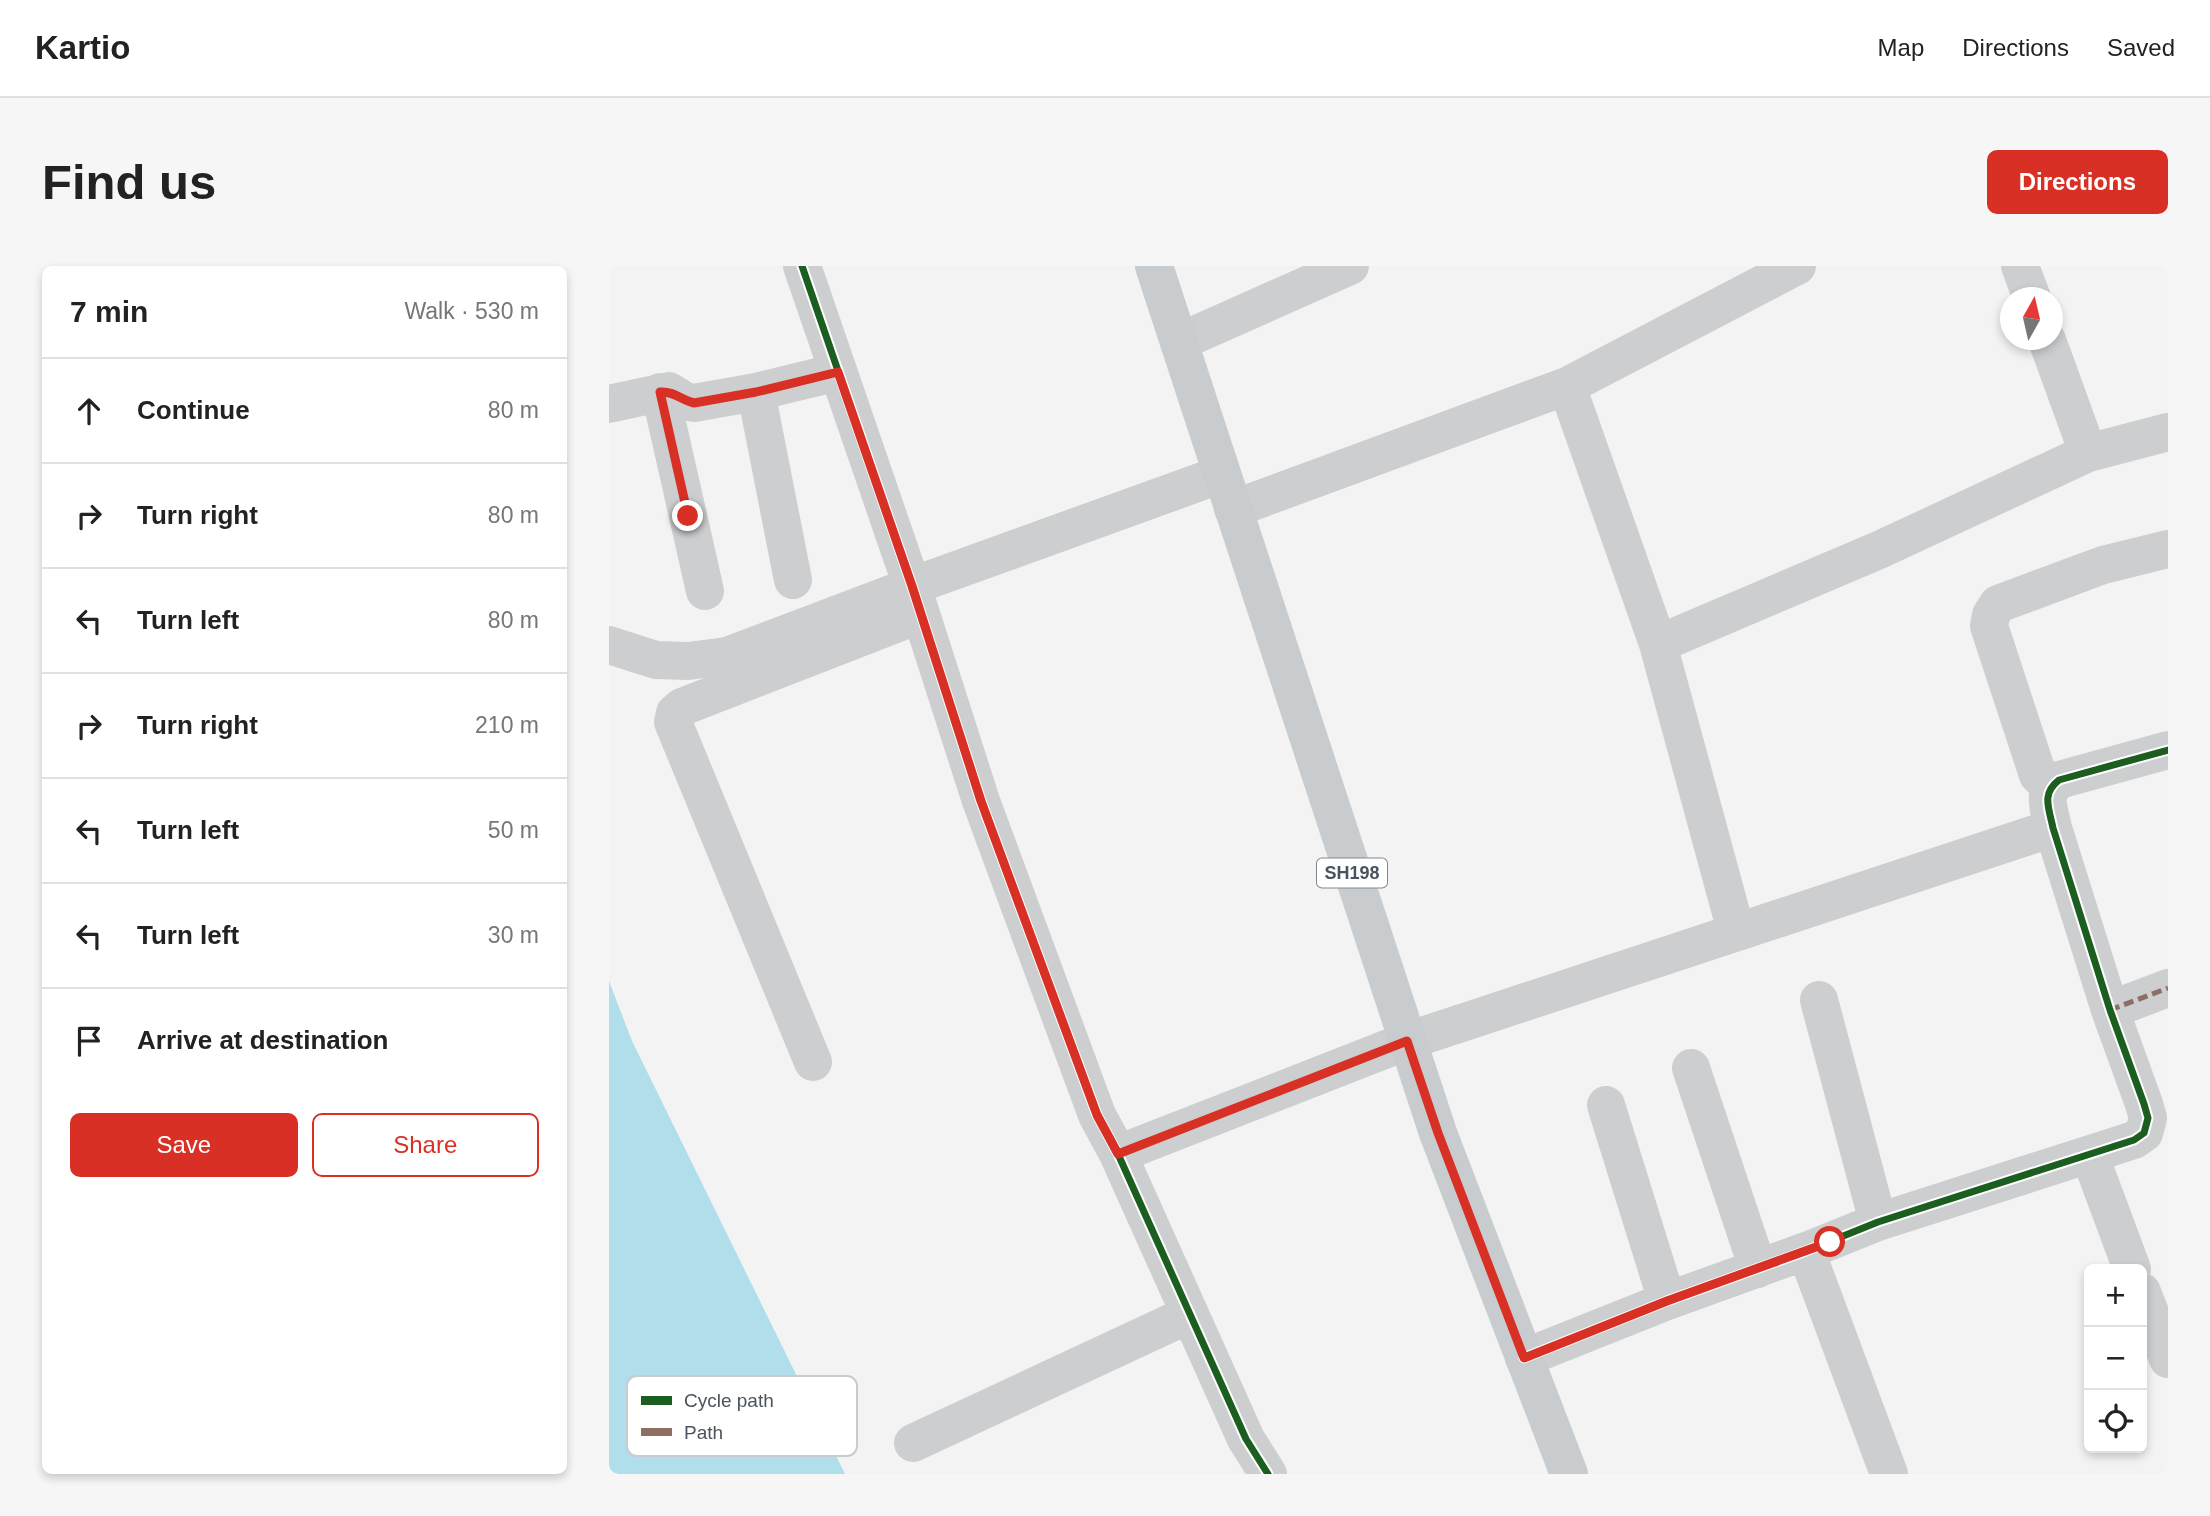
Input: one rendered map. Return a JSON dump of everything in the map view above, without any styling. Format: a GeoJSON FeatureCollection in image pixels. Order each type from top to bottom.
{"type":"FeatureCollection","features":[{"type":"Feature","properties":{"kind":"main road","name":"SH198"},"geometry":{"type":"LineString","coordinates":[[1154,266],[1438,1133],[1569,1474]]}},
{"type":"Feature","properties":{"kind":"street"},"geometry":{"type":"LineString","coordinates":[[802,266],[986,814],[1097,1115],[1118,1154],[1247,1439],[1268,1474]]}},
{"type":"Feature","properties":{"kind":"street"},"geometry":{"type":"LineString","coordinates":[[1179,342],[1350,266]]}},
{"type":"Feature","properties":{"kind":"street"},"geometry":{"type":"LineString","coordinates":[[609,645],[656,660],[688,661],[727,656],[916,600],[1228,492],[1567,387],[1797,266]]}},
{"type":"Feature","properties":{"kind":"street"},"geometry":{"type":"LineString","coordinates":[[2020,266],[2028,287]]}},
{"type":"Feature","properties":{"kind":"street"},"geometry":{"type":"LineString","coordinates":[[2051,350],[2088,453]]}},
{"type":"Feature","properties":{"kind":"street"},"geometry":{"type":"LineString","coordinates":[[609,404],[669,391],[694,403],[756,392],[838,372]]}},
{"type":"Feature","properties":{"kind":"street"},"geometry":{"type":"LineString","coordinates":[[1567,387],[1658,644],[1736,931]]}},
{"type":"Feature","properties":{"kind":"street"},"geometry":{"type":"LineString","coordinates":[[660,392],[705,591]]}},
{"type":"Feature","properties":{"kind":"street"},"geometry":{"type":"LineString","coordinates":[[756,392],[793,580]]}},
{"type":"Feature","properties":{"kind":"street"},"geometry":{"type":"LineString","coordinates":[[1658,644],[1879,550],[2088,453],[2168,432]]}},
{"type":"Feature","properties":{"kind":"street"},"geometry":{"type":"LineString","coordinates":[[2050,787],[2038,775],[1989,626],[1991,615],[1998,604],[2045,586],[2103,565],[2168,549]]}},
{"type":"Feature","properties":{"kind":"street"},"geometry":{"type":"LineString","coordinates":[[813,1062],[676,731],[673,722],[675,713],[682,707],[916,600]]}},
{"type":"Feature","properties":{"kind":"street"},"geometry":{"type":"LineString","coordinates":[[1524,1358],[1878,1222],[1991,1184],[2090,1156],[2134,1140],[2144,1133],[2148,1118],[2110,1010],[2053,828],[2047,799],[2050,787],[2059,780],[2168,750]]}},
{"type":"Feature","properties":{"kind":"street"},"geometry":{"type":"LineString","coordinates":[[1118,1154],[1407,1041],[1532,1002],[1736,931],[2053,828]]}},
{"type":"Feature","properties":{"kind":"street"},"geometry":{"type":"LineString","coordinates":[[2110,1010],[2168,988]]}},
{"type":"Feature","properties":{"kind":"street"},"geometry":{"type":"LineString","coordinates":[[1819,1000],[1878,1222]]}},
{"type":"Feature","properties":{"kind":"street"},"geometry":{"type":"LineString","coordinates":[[1691,1068],[1758,1269]]}},
{"type":"Feature","properties":{"kind":"street"},"geometry":{"type":"LineString","coordinates":[[1606,1105],[1667,1301]]}},
{"type":"Feature","properties":{"kind":"street"},"geometry":{"type":"LineString","coordinates":[[2090,1156],[2131,1264]]}},
{"type":"Feature","properties":{"kind":"street"},"geometry":{"type":"LineString","coordinates":[[1807,1251],[1889,1474]]}},
{"type":"Feature","properties":{"kind":"street"},"geometry":{"type":"LineString","coordinates":[[2147,1305],[2168,1359]]}},
{"type":"Feature","properties":{"kind":"street"},"geometry":{"type":"LineString","coordinates":[[913,1443],[1190,1314]]}},
{"type":"Feature","properties":{"kind":"water"},"geometry":{"type":"Polygon","coordinates":[[[609,981],[632,1041],[797,1376],[627,1376],[627,1456],[836,1456],[845,1474],[609,1474],[609,981]]]}},
{"type":"Feature","properties":{"kind":"marked path"},"geometry":{"type":"LineString","coordinates":[[2110,1010],[2168,988]]}},
{"type":"Feature","properties":{"kind":"cycle path"},"geometry":{"type":"LineString","coordinates":[[802,266],[912,586],[981,801],[1097,1115],[1118,1154],[1246,1439],[1268,1474]]}},
{"type":"Feature","properties":{"kind":"cycle path"},"geometry":{"type":"LineString","coordinates":[[1524,1358],[1878,1222],[2134,1140],[2144,1133],[2148,1118],[2110,1010],[2053,828],[2048,796],[2053,785],[2059,780],[2168,750]]}},
{"type":"Feature","properties":{"kind":"route"},"geometry":{"type":"LineString","coordinates":[[688,516],[660,392],[669,391],[694,403],[756,392],[838,372],[912,586],[981,801],[1097,1115],[1118,1154],[1407,1041],[1438,1133],[1524,1358],[1667,1301],[1830,1242]]}}]}
